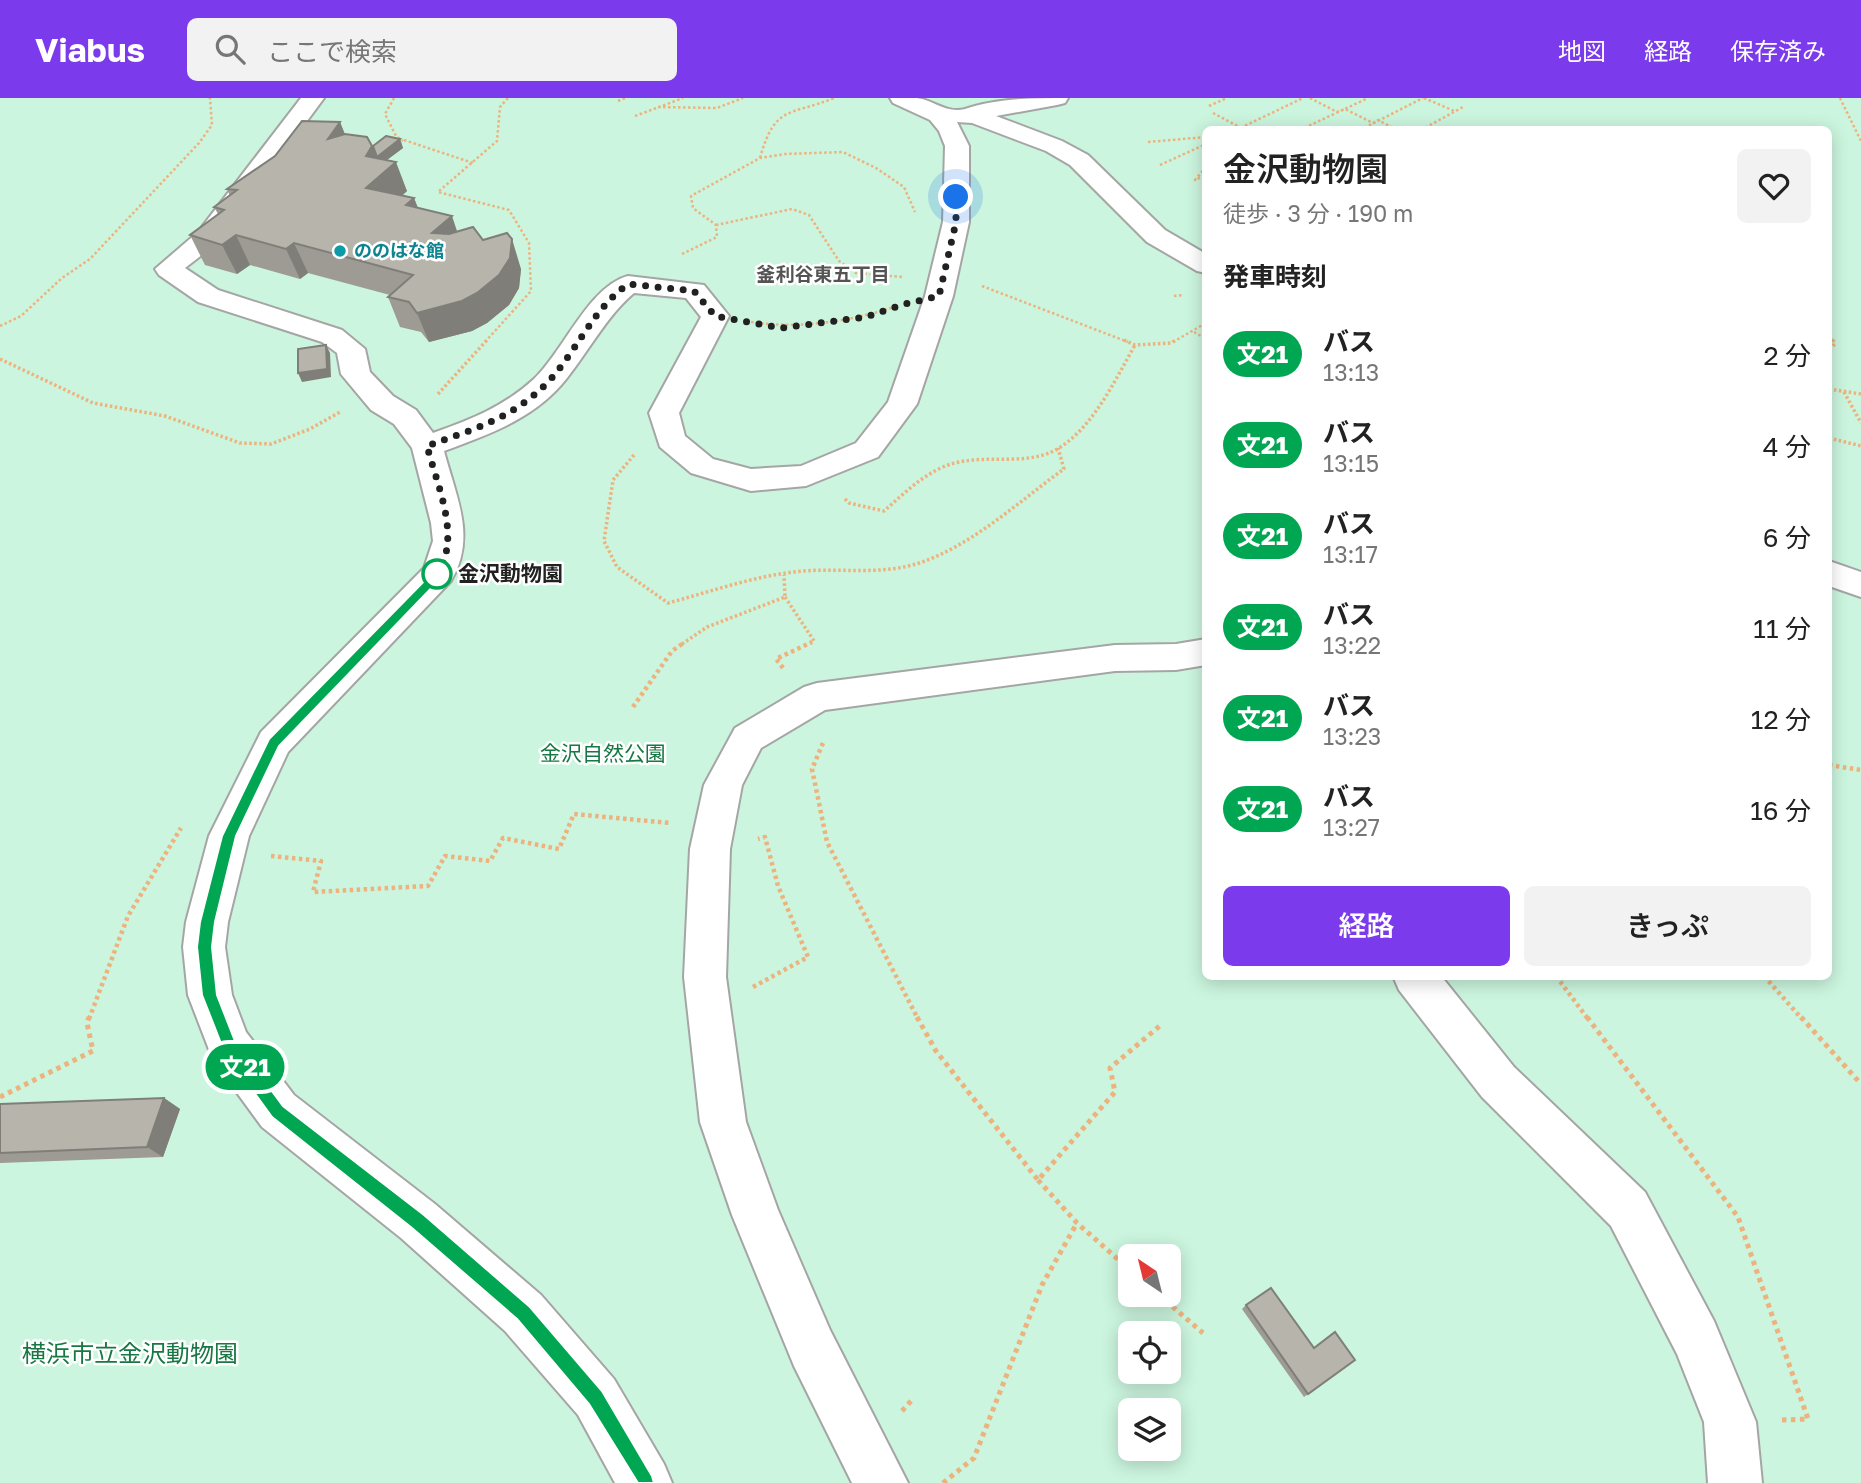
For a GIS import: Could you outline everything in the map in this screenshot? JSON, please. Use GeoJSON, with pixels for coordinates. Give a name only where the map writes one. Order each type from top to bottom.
{"type":"FeatureCollection","features":[{"type":"Feature","properties":{"kind":"lane"},"geometry":{"type":"LineString","coordinates":[[313,98],[207,238],[168,269],[208,296],[332,336],[351,349],[356,374],[427,446],[447,523],[449,541],[439,573],[274,743],[229,836],[207,922],[204,947],[210,995],[229,1045],[278,1111],[418,1222],[523,1313],[596,1397],[645,1483]]}},
{"type":"Feature","properties":{"kind":"lane"},"geometry":{"type":"LineString","coordinates":[[901,98],[938,115],[975,116],[1014,129],[1070,155],[1079,160],[1156,236],[1202,263]]}},
{"type":"Feature","properties":{"kind":"lane"},"geometry":{"type":"LineString","coordinates":[[938,115],[1016,107],[1057,98]]}},
{"type":"Feature","properties":{"kind":"lane"},"geometry":{"type":"LineString","coordinates":[[427,446],[502,418],[546,383],[608,299],[628,284],[694,291],[715,316],[664,413],[671,440],[702,466],[751,480],[806,476],[867,450],[902,404],[942,283],[956,222],[957,146],[950,129],[938,115]]}},
{"type":"Feature","properties":{"kind":"lane"},"geometry":{"type":"LineString","coordinates":[[1832,574],[1861,584]]}},
{"type":"Feature","properties":{"kind":"lane"},"geometry":{"type":"LineString","coordinates":[[881,1483],[812,1348],[756,1215],[723,1122],[705,977],[710,849],[723,785],[748,738],[817,697],[1115,658],[1176,657],[1202,653]]}},
{"type":"Feature","properties":{"kind":"lane"},"geometry":{"type":"LineString","coordinates":[[1417,980],[1498,1082],[1628,1209],[1696,1339],[1730,1422],[1735,1483]]}},
{"type":"Feature","properties":{"kind":"path"},"geometry":{"type":"LineString","coordinates":[[0,326],[21,316],[62,278],[90,259],[199,142],[212,125],[210,98]]}},
{"type":"Feature","properties":{"kind":"path"},"geometry":{"type":"LineString","coordinates":[[394,98],[385,114],[396,136],[473,163]]}},
{"type":"Feature","properties":{"kind":"path"},"geometry":{"type":"LineString","coordinates":[[0,359],[93,403],[164,416],[240,443],[271,444],[310,429],[339,412],[394,410],[433,399],[531,292],[529,243],[509,210],[438,192],[497,141],[500,107],[508,98]]}},
{"type":"Feature","properties":{"kind":"path"},"geometry":{"type":"LineString","coordinates":[[618,101],[625,98]]}},
{"type":"Feature","properties":{"kind":"path"},"geometry":{"type":"LineString","coordinates":[[658,107],[668,98]]}},
{"type":"Feature","properties":{"kind":"path"},"geometry":{"type":"LineString","coordinates":[[635,116],[683,98]]}},
{"type":"Feature","properties":{"kind":"path"},"geometry":{"type":"LineString","coordinates":[[658,107],[716,108],[743,98]]}},
{"type":"Feature","properties":{"kind":"path"},"geometry":{"type":"LineString","coordinates":[[760,158],[765,135],[782,113],[834,98]]}},
{"type":"Feature","properties":{"kind":"path"},"geometry":{"type":"LineString","coordinates":[[1209,106],[1227,98]]}},
{"type":"Feature","properties":{"kind":"path"},"geometry":{"type":"LineString","coordinates":[[1310,98],[1337,112]]}},
{"type":"Feature","properties":{"kind":"path"},"geometry":{"type":"LineString","coordinates":[[1308,126],[1368,98]]}},
{"type":"Feature","properties":{"kind":"path"},"geometry":{"type":"LineString","coordinates":[[1367,126],[1424,98],[1455,112]]}},
{"type":"Feature","properties":{"kind":"path"},"geometry":{"type":"LineString","coordinates":[[1840,98],[1861,141]]}},
{"type":"Feature","properties":{"kind":"path"},"geometry":{"type":"LineString","coordinates":[[1246,126],[1298,99]]}},
{"type":"Feature","properties":{"kind":"path"},"geometry":{"type":"LineString","coordinates":[[1429,126],[1463,107]]}},
{"type":"Feature","properties":{"kind":"path"},"geometry":{"type":"LineString","coordinates":[[1345,109],[1373,123]]}},
{"type":"Feature","properties":{"kind":"path"},"geometry":{"type":"LineString","coordinates":[[1213,113],[1235,126]]}},
{"type":"Feature","properties":{"kind":"path"},"geometry":{"type":"LineString","coordinates":[[1378,120],[1389,126]]}},
{"type":"Feature","properties":{"kind":"path"},"geometry":{"type":"LineString","coordinates":[[1148,142],[1202,137]]}},
{"type":"Feature","properties":{"kind":"path"},"geometry":{"type":"LineString","coordinates":[[396,146],[404,140]]}},
{"type":"Feature","properties":{"kind":"path"},"geometry":{"type":"LineString","coordinates":[[1160,166],[1202,146]]}},
{"type":"Feature","properties":{"kind":"path"},"geometry":{"type":"LineString","coordinates":[[645,286],[669,260],[717,237],[716,225],[693,208],[691,196],[760,158],[785,154],[843,152],[876,168],[904,187],[915,212],[956,222]]}},
{"type":"Feature","properties":{"kind":"path"},"geometry":{"type":"LineString","coordinates":[[1202,172],[1195,180],[1202,177]]}},
{"type":"Feature","properties":{"kind":"path"},"geometry":{"type":"LineString","coordinates":[[716,225],[792,208],[809,215],[839,261],[856,273],[942,283],[1019,301],[1097,328],[1135,345],[1171,343],[1202,326]]}},
{"type":"Feature","properties":{"kind":"path"},"geometry":{"type":"LineString","coordinates":[[715,316],[781,328],[866,317],[905,304],[942,283]]}},
{"type":"Feature","properties":{"kind":"path"},"geometry":{"type":"LineString","coordinates":[[1194,332],[1202,337]]}},
{"type":"Feature","properties":{"kind":"path"},"geometry":{"type":"LineString","coordinates":[[822,469],[849,503],[884,511],[931,472],[959,461],[1018,460],[1058,448],[1096,411],[1135,345]]}},
{"type":"Feature","properties":{"kind":"path"},"geometry":{"type":"LineString","coordinates":[[1832,390],[1861,394]]}},
{"type":"Feature","properties":{"kind":"path"},"geometry":{"type":"LineString","coordinates":[[1844,392],[1861,423]]}},
{"type":"Feature","properties":{"kind":"path"},"geometry":{"type":"LineString","coordinates":[[1832,439],[1861,446]]}},
{"type":"Feature","properties":{"kind":"path"},"geometry":{"type":"LineString","coordinates":[[671,440],[634,455],[612,480],[604,541],[617,567],[668,603],[803,571],[882,571],[916,564],[953,546],[1064,469],[1058,448]]}},
{"type":"Feature","properties":{"kind":"path"},"geometry":{"type":"LineString","coordinates":[[776,659],[814,641],[785,597],[784,575]]}},
{"type":"Feature","properties":{"kind":"path"},"geometry":{"type":"LineString","coordinates":[[633,707],[672,651],[707,627],[785,597]]}},
{"type":"Feature","properties":{"kind":"path"},"geometry":{"type":"LineString","coordinates":[[835,739],[822,743],[812,769],[827,842],[883,955],[936,1051],[1038,1180],[1077,1223],[1118,1259]]}},
{"type":"Feature","properties":{"kind":"path"},"geometry":{"type":"LineString","coordinates":[[1832,765],[1861,769]]}},
{"type":"Feature","properties":{"kind":"path"},"geometry":{"type":"LineString","coordinates":[[225,852],[321,860],[313,892],[428,886],[445,856],[490,861],[503,838],[559,849],[574,814],[714,827],[748,843],[765,836],[778,886],[808,957],[743,992]]}},
{"type":"Feature","properties":{"kind":"path"},"geometry":{"type":"LineString","coordinates":[[0,1097],[93,1051],[87,1023],[128,916],[184,824]]}},
{"type":"Feature","properties":{"kind":"path"},"geometry":{"type":"LineString","coordinates":[[1559,980],[1738,1217],[1808,1419],[1730,1422]]}},
{"type":"Feature","properties":{"kind":"path"},"geometry":{"type":"LineString","coordinates":[[1768,980],[1861,1084]]}},
{"type":"Feature","properties":{"kind":"path"},"geometry":{"type":"LineString","coordinates":[[1038,1180],[1115,1092],[1110,1068],[1162,1024]]}},
{"type":"Feature","properties":{"kind":"path"},"geometry":{"type":"LineString","coordinates":[[943,1483],[974,1458],[1042,1285],[1077,1223]]}},
{"type":"Feature","properties":{"kind":"path"},"geometry":{"type":"LineString","coordinates":[[1173,1307],[1203,1333]]}},
{"type":"Feature","properties":{"kind":"green space","name":"金沢自然公園"},"geometry":{"type":"Polygon","coordinates":[[[0,98],[1861,98],[1861,1483],[0,1483],[0,98]]]}},
{"type":"Feature","properties":{"kind":"building","name":"ののはな館"},"geometry":{"type":"Polygon","coordinates":[[[302,121],[340,122],[328,139],[345,134],[367,137],[372,146],[366,156],[396,162],[366,188],[414,198],[406,205],[452,216],[432,233],[449,234],[473,227],[483,240],[507,233],[512,239],[510,258],[499,275],[462,301],[417,313],[409,302],[388,297],[413,275],[294,243],[286,249],[236,235],[222,245],[190,235],[224,210],[214,207],[237,190],[227,189],[275,156],[302,121]]]}},
{"type":"Feature","properties":{"kind":"building"},"geometry":{"type":"Polygon","coordinates":[[[386,136],[400,139],[377,157],[373,146],[386,136]]]}},
{"type":"Feature","properties":{"kind":"building"},"geometry":{"type":"Polygon","coordinates":[[[326,345],[327,369],[298,373],[298,349],[326,345]]]}},
{"type":"Feature","properties":{"kind":"building"},"geometry":{"type":"Polygon","coordinates":[[[164,1098],[147,1147],[0,1153],[0,1104],[164,1098]]]}},
{"type":"Feature","properties":{"kind":"building"},"geometry":{"type":"Polygon","coordinates":[[[1271,1288],[1314,1348],[1335,1332],[1355,1360],[1308,1394],[1246,1305],[1271,1288]]]}},
{"type":"Feature","properties":{"kind":"bus line","name":"文21"},"geometry":{"type":"LineString","coordinates":[[439,573],[274,743],[229,836],[207,922],[204,947],[210,995],[229,1045],[278,1111],[418,1222],[523,1313],[596,1397],[645,1483]]}},
{"type":"Feature","properties":{"kind":"place","name":"ののはな館"},"geometry":{"type":"Point","coordinates":[340,251]}},
{"type":"Feature","properties":{"kind":"place","name":"金沢動物園"},"geometry":{"type":"Point","coordinates":[437,574]}},
{"type":"Feature","properties":{"kind":"district","name":"釜利谷東五丁目"},"geometry":{"type":"Point","coordinates":[823,274]}},
{"type":"Feature","properties":{"kind":"route"},"geometry":{"type":"LineString","coordinates":[[437,574],[449,541],[447,523],[427,446],[502,418],[532,395],[546,383],[608,299],[628,284],[694,291],[715,316],[781,328],[866,317],[939,296],[956,222],[956,197]]}},
{"type":"Feature","properties":{"kind":"park label","name":"横浜市立金沢動物園"},"geometry":{"type":"Point","coordinates":[130,1354]}}]}
